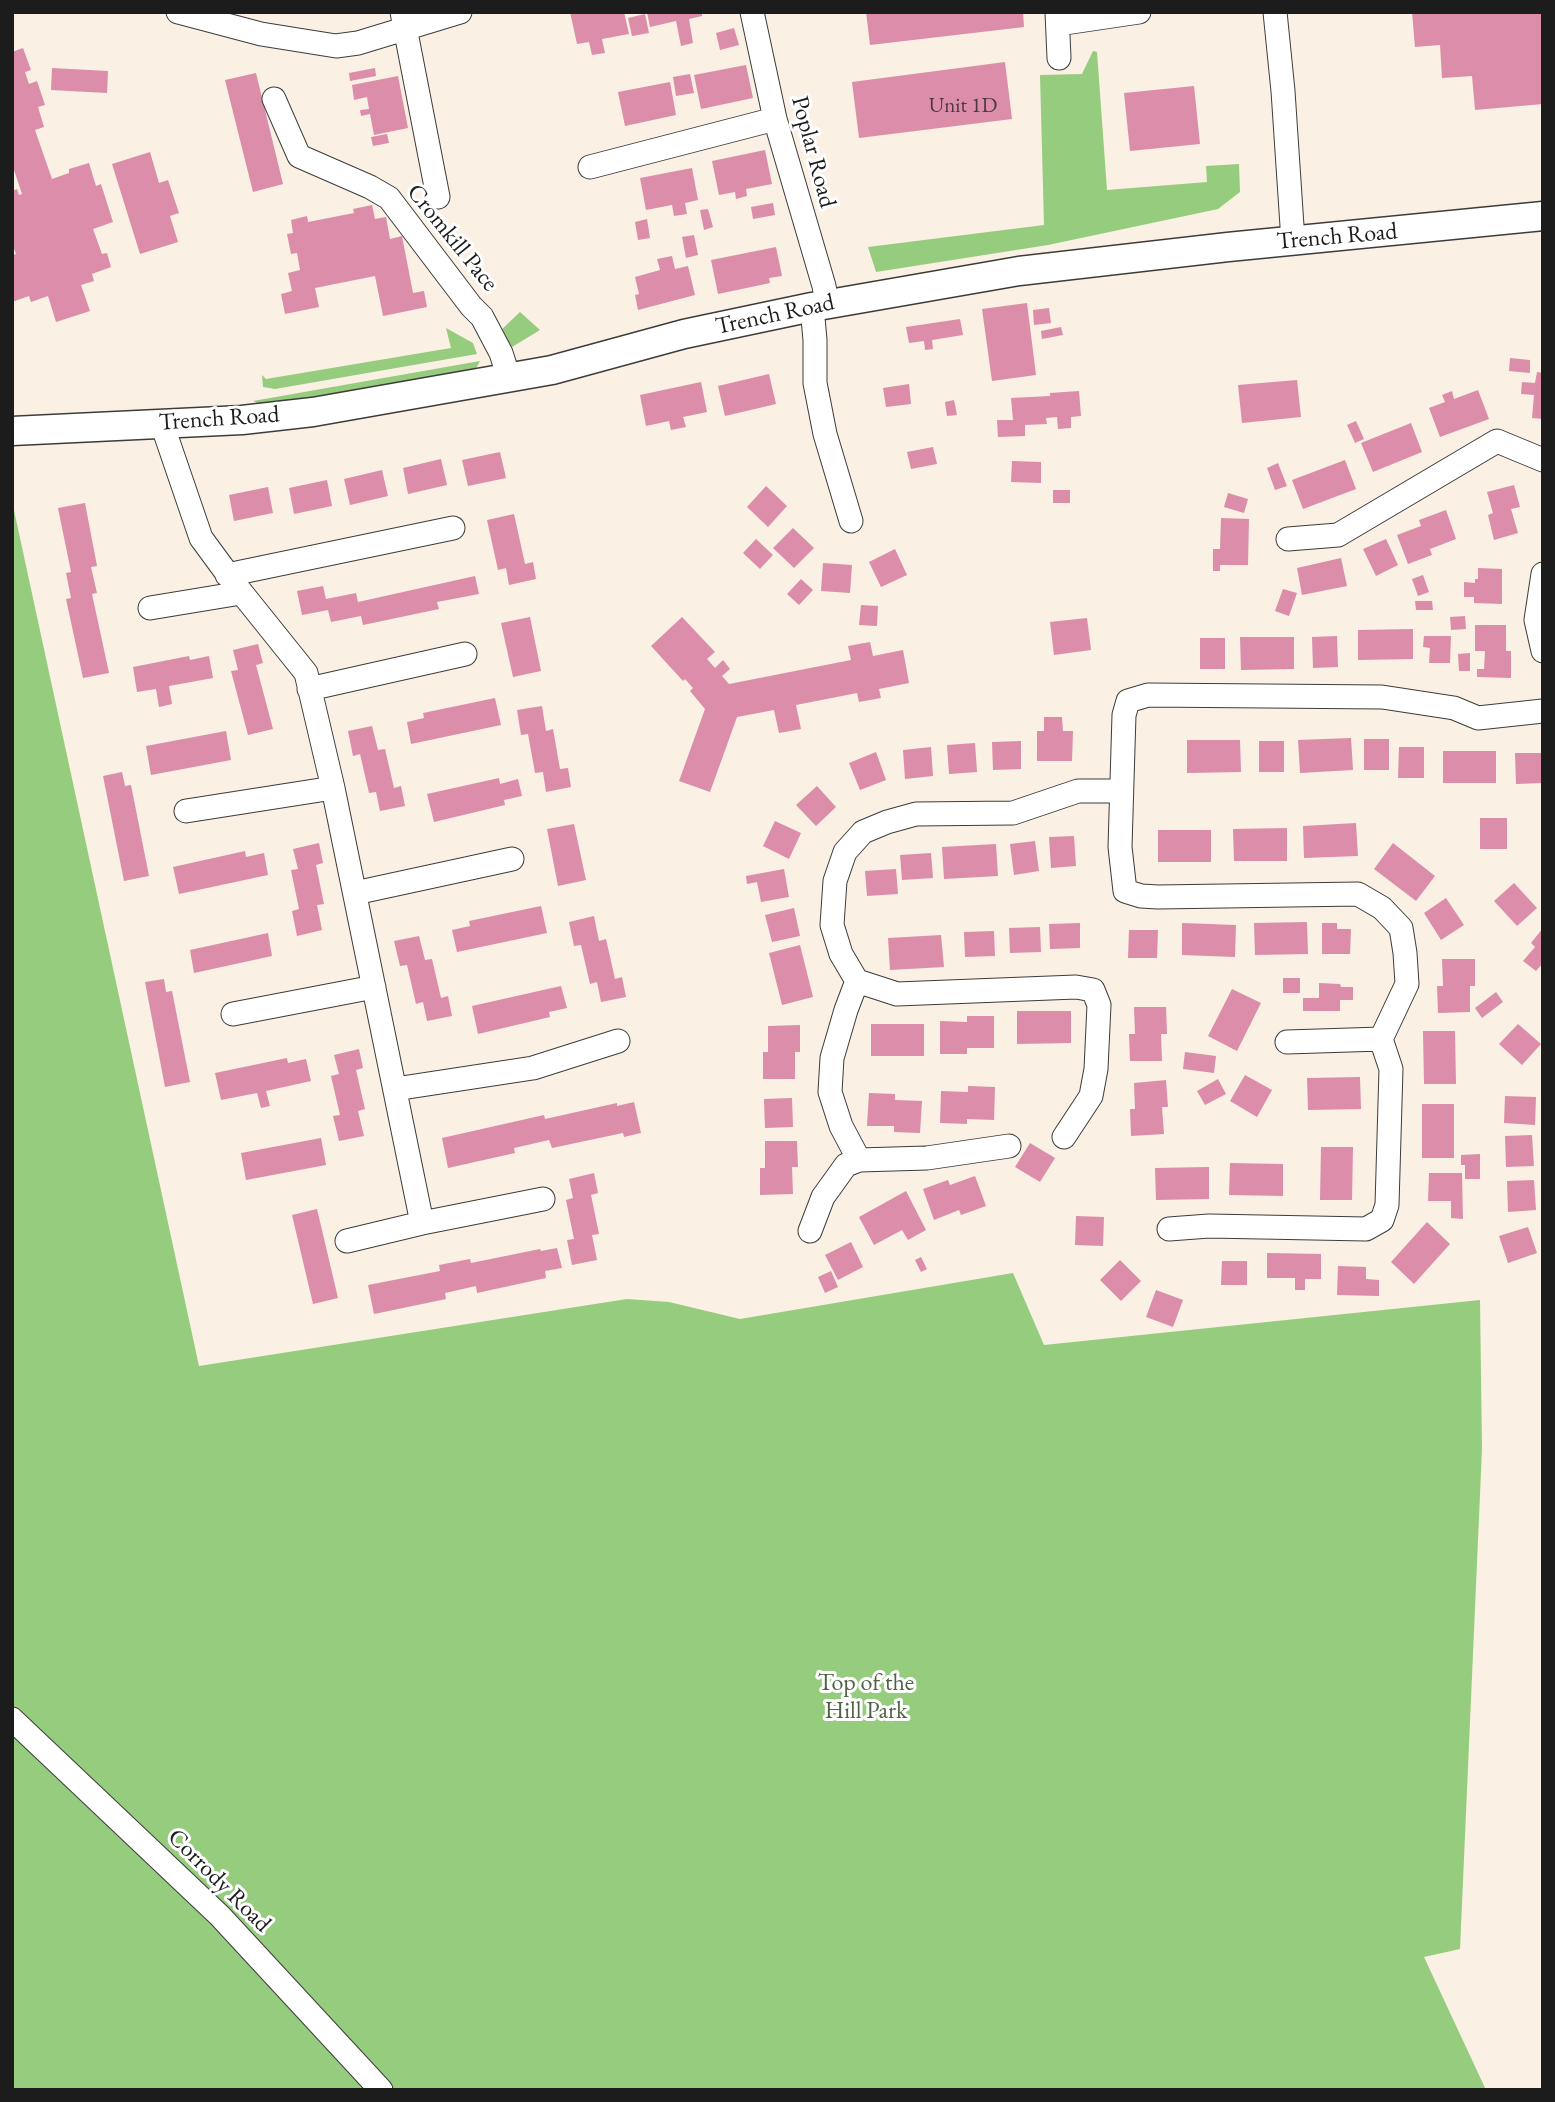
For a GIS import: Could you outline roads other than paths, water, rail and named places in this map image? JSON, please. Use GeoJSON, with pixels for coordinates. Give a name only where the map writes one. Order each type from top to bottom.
{"type":"FeatureCollection","features":[{"type":"Feature","properties":{"kind":"street"},"geometry":{"type":"LineString","coordinates":[[178,12],[224,19],[308,43],[336,46],[358,43],[404,20],[460,12]]}},
{"type":"Feature","properties":{"kind":"street","name":"Poplar Road"},"geometry":{"type":"LineString","coordinates":[[752,12],[775,119],[824,286],[815,340],[815,383],[825,434],[851,521]]}},
{"type":"Feature","properties":{"kind":"street"},"geometry":{"type":"LineString","coordinates":[[1059,58],[1057,18],[1139,12]]}},
{"type":"Feature","properties":{"kind":"street"},"geometry":{"type":"LineString","coordinates":[[1275,12],[1293,241]]}},
{"type":"Feature","properties":{"kind":"street"},"geometry":{"type":"LineString","coordinates":[[404,20],[438,197]]}},
{"type":"Feature","properties":{"kind":"street","name":"Cromkill Pace"},"geometry":{"type":"LineString","coordinates":[[274,99],[299,156],[389,198],[482,317],[509,378]]}},
{"type":"Feature","properties":{"kind":"street"},"geometry":{"type":"LineString","coordinates":[[590,167],[775,119]]}},
{"type":"Feature","properties":{"kind":"street","name":"Trench Road"},"geometry":{"type":"LineString","coordinates":[[12,430],[242,420],[313,412],[552,370],[684,334],[820,305],[1019,271],[1543,216]]}},
{"type":"Feature","properties":{"kind":"street"},"geometry":{"type":"LineString","coordinates":[[162,424],[201,538],[234,584],[306,673],[333,788],[422,1223]]}},
{"type":"Feature","properties":{"kind":"street"},"geometry":{"type":"LineString","coordinates":[[1288,539],[1339,535],[1497,441],[1543,460]]}},
{"type":"Feature","properties":{"kind":"street"},"geometry":{"type":"LineString","coordinates":[[150,608],[453,528]]}},
{"type":"Feature","properties":{"kind":"street"},"geometry":{"type":"LineString","coordinates":[[1542,583],[1536,620],[1543,651]]}},
{"type":"Feature","properties":{"kind":"street"},"geometry":{"type":"LineString","coordinates":[[309,690],[465,654]]}},
{"type":"Feature","properties":{"kind":"street"},"geometry":{"type":"LineString","coordinates":[[1169,1229],[1209,1226],[1366,1229],[1382,1220],[1387,1205],[1391,1069],[1381,1039],[1407,984],[1405,953],[1401,928],[1382,908],[1358,894],[1158,897],[1125,891],[1120,847],[1124,715],[1128,701],[1148,695],[1382,697],[1454,708],[1478,719],[1543,711]]}},
{"type":"Feature","properties":{"kind":"street"},"geometry":{"type":"LineString","coordinates":[[186,811],[333,788]]}},
{"type":"Feature","properties":{"kind":"street"},"geometry":{"type":"LineString","coordinates":[[1065,1137],[1091,1096],[1096,1069],[1099,1004],[1093,990],[1076,987],[897,993],[857,981],[841,954],[832,925],[835,881],[845,852],[863,832],[887,822],[916,814],[1013,813],[1078,791],[1121,791]]}},
{"type":"Feature","properties":{"kind":"street"},"geometry":{"type":"LineString","coordinates":[[355,893],[512,859]]}},
{"type":"Feature","properties":{"kind":"street"},"geometry":{"type":"LineString","coordinates":[[857,981],[832,1058],[830,1092],[841,1126],[859,1160]]}},
{"type":"Feature","properties":{"kind":"street"},"geometry":{"type":"LineString","coordinates":[[233,1014],[374,987]]}},
{"type":"Feature","properties":{"kind":"street"},"geometry":{"type":"LineString","coordinates":[[1287,1042],[1381,1039]]}},
{"type":"Feature","properties":{"kind":"street"},"geometry":{"type":"LineString","coordinates":[[395,1089],[533,1068],[618,1041]]}},
{"type":"Feature","properties":{"kind":"street"},"geometry":{"type":"LineString","coordinates":[[810,1231],[823,1197],[846,1164],[859,1160],[927,1158],[1009,1146]]}},
{"type":"Feature","properties":{"kind":"street"},"geometry":{"type":"LineString","coordinates":[[347,1241],[543,1199]]}},
{"type":"Feature","properties":{"kind":"street","name":"Corrody Road"},"geometry":{"type":"LineString","coordinates":[[12,1718],[220,1916],[381,2090]]}},
{"type":"Feature","properties":{"kind":"park label","name":"Top of the Hill Park"},"geometry":{"type":"Point","coordinates":[866,1697]}}]}
